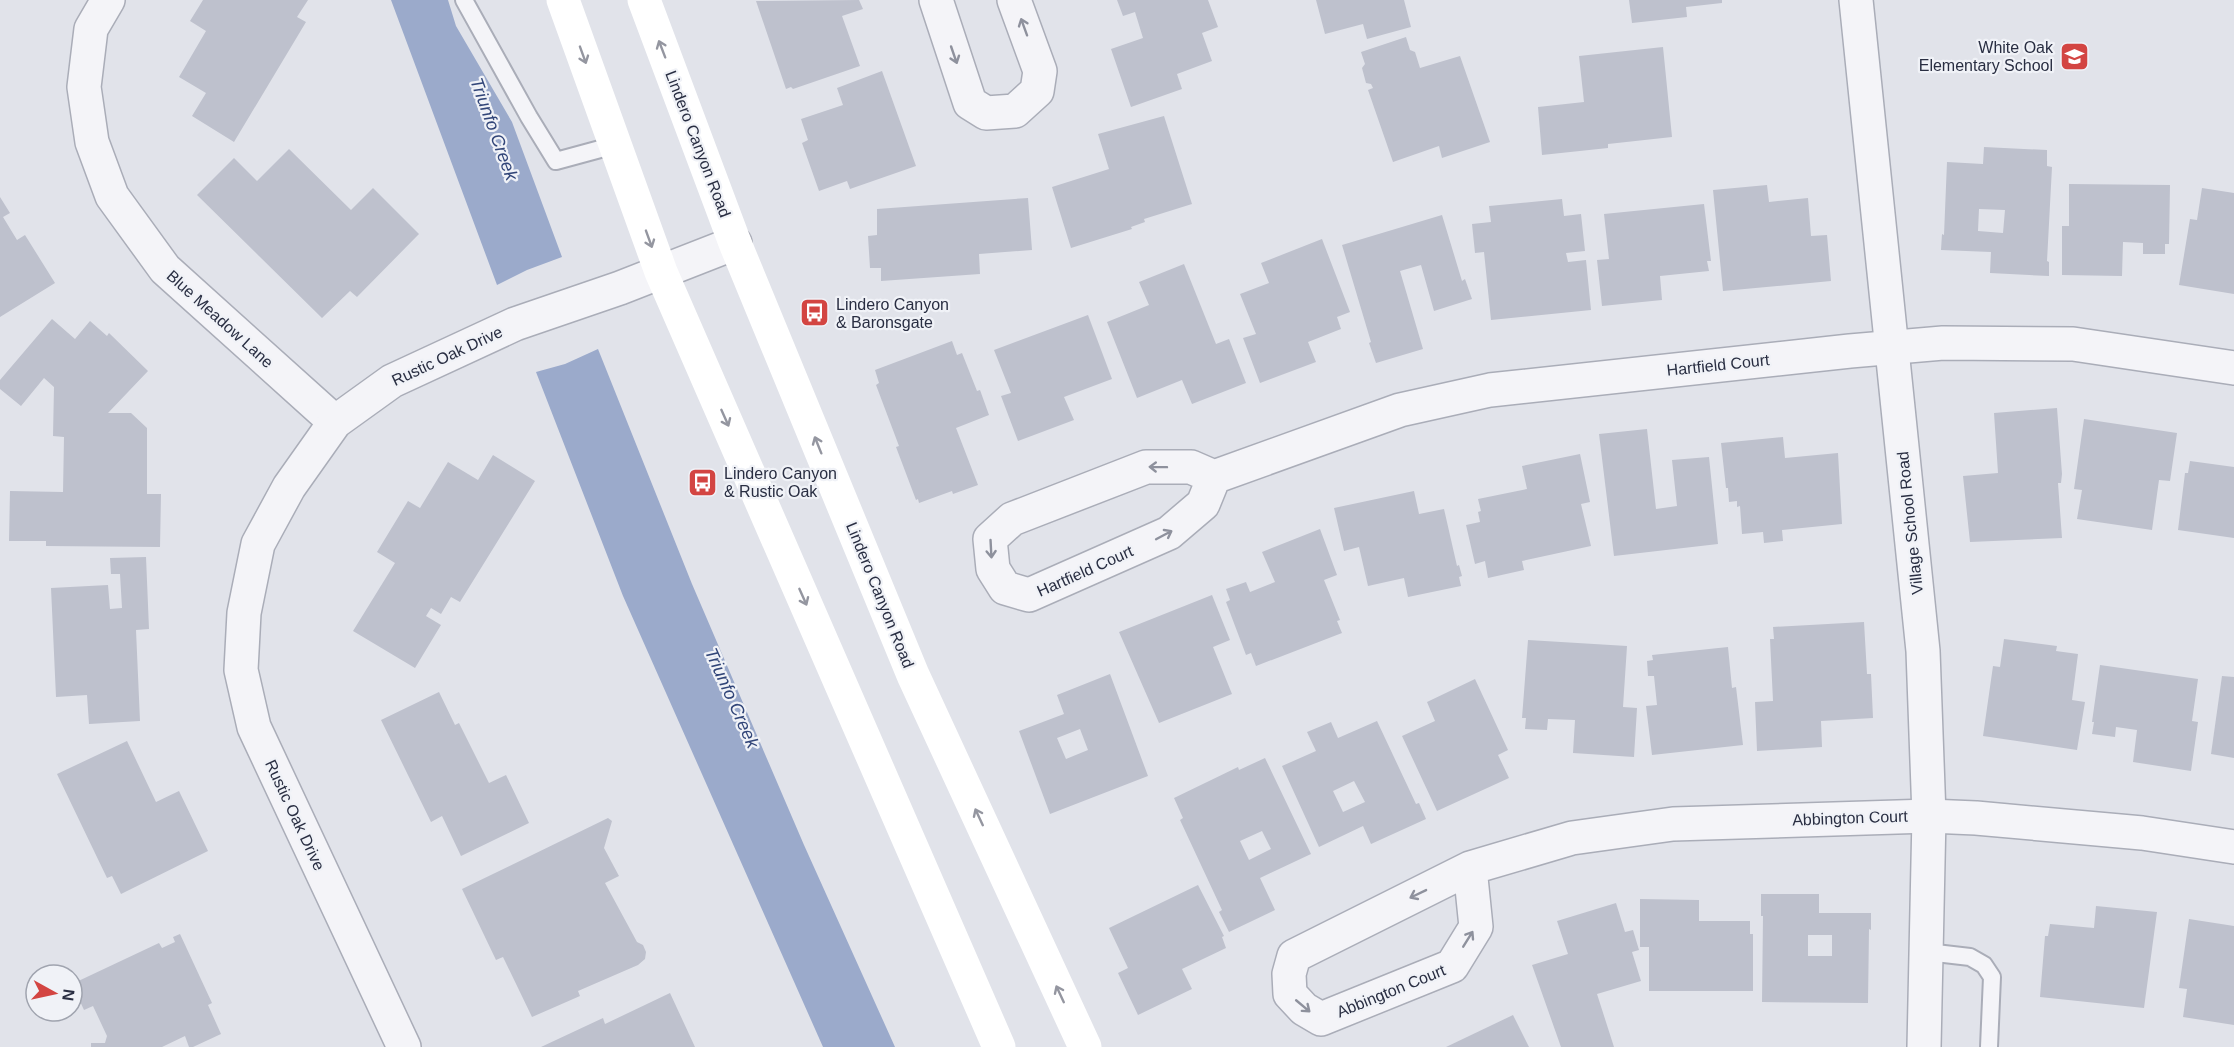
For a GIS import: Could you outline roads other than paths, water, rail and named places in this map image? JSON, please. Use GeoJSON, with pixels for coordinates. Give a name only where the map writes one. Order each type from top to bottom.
{"type":"FeatureCollection","features":[{"type":"Feature","properties":{"kind":"street","name":"Blue Meadow Lane"},"geometry":{"type":"LineString","coordinates":[[108,0],[91,29],[84,87],[92,142],[112,196],[165,269],[334,422]]}},
{"type":"Feature","properties":{"kind":"street"},"geometry":{"type":"LineString","coordinates":[[564,0],[661,272],[999,1047]]}},
{"type":"Feature","properties":{"kind":"street","name":"Lindero Canyon Road"},"geometry":{"type":"LineString","coordinates":[[644,0],[735,243],[913,675],[1085,1047]]}},
{"type":"Feature","properties":{"kind":"street"},"geometry":{"type":"LineString","coordinates":[[936,0],[970,102],[986,113],[1015,111],[1037,92],[1040,71],[1014,0]]}},
{"type":"Feature","properties":{"kind":"street","name":"Village School Road"},"geometry":{"type":"LineString","coordinates":[[1856,0],[1923,651],[1929,816],[1924,1047]]}},
{"type":"Feature","properties":{"kind":"street","name":"Rustic Oak Drive"},"geometry":{"type":"LineString","coordinates":[[404,1047],[254,727],[241,670],[244,613],[258,544],[289,487],[334,422],[392,381],[515,324],[735,243]]}},
{"type":"Feature","properties":{"kind":"street","name":"Hartfield Court"},"geometry":{"type":"LineString","coordinates":[[1214,477],[1203,504],[1169,533],[1029,595],[1005,588],[993,569],[990,539],[1012,519],[1146,467],[1191,467],[1214,477],[1400,410],[1490,390],[1942,343],[2073,344],[2234,368]]}},
{"type":"Feature","properties":{"kind":"street","name":"Abbington Court"},"geometry":{"type":"LineString","coordinates":[[1470,868],[1476,927],[1452,966],[1321,1019],[1304,1009],[1290,994],[1289,974],[1294,956],[1470,868],[1572,838],[1673,824],[1929,816],[2076,826],[2234,847]]}},
{"type":"Feature","properties":{"kind":"lane"},"geometry":{"type":"LineString","coordinates":[[464,0],[556,161],[615,146]]}},
{"type":"Feature","properties":{"kind":"lane"},"geometry":{"type":"LineString","coordinates":[[1927,952],[1970,957],[1984,964],[1992,977],[1989,1047]]}},
{"type":"Feature","properties":{"kind":"water","name":"Triunfo Creek"},"geometry":{"type":"Polygon","coordinates":[[[391,0],[448,0],[456,26],[512,122],[562,257],[527,270],[497,285],[391,0]]]}},
{"type":"Feature","properties":{"kind":"water","name":"Triunfo Creek"},"geometry":{"type":"Polygon","coordinates":[[[598,349],[692,584],[804,845],[895,1047],[823,1047],[623,596],[536,372],[565,364],[598,349]]]}},
{"type":"Feature","properties":{"kind":"place","name":"White Oak Elementary School"},"geometry":{"type":"Point","coordinates":[2074,56]}},
{"type":"Feature","properties":{"kind":"place","name":"Lindero Canyon & Baronsgate"},"geometry":{"type":"Point","coordinates":[815,313]}},
{"type":"Feature","properties":{"kind":"place","name":"Lindero Canyon & Rustic Oak"},"geometry":{"type":"Point","coordinates":[703,482]}}]}
